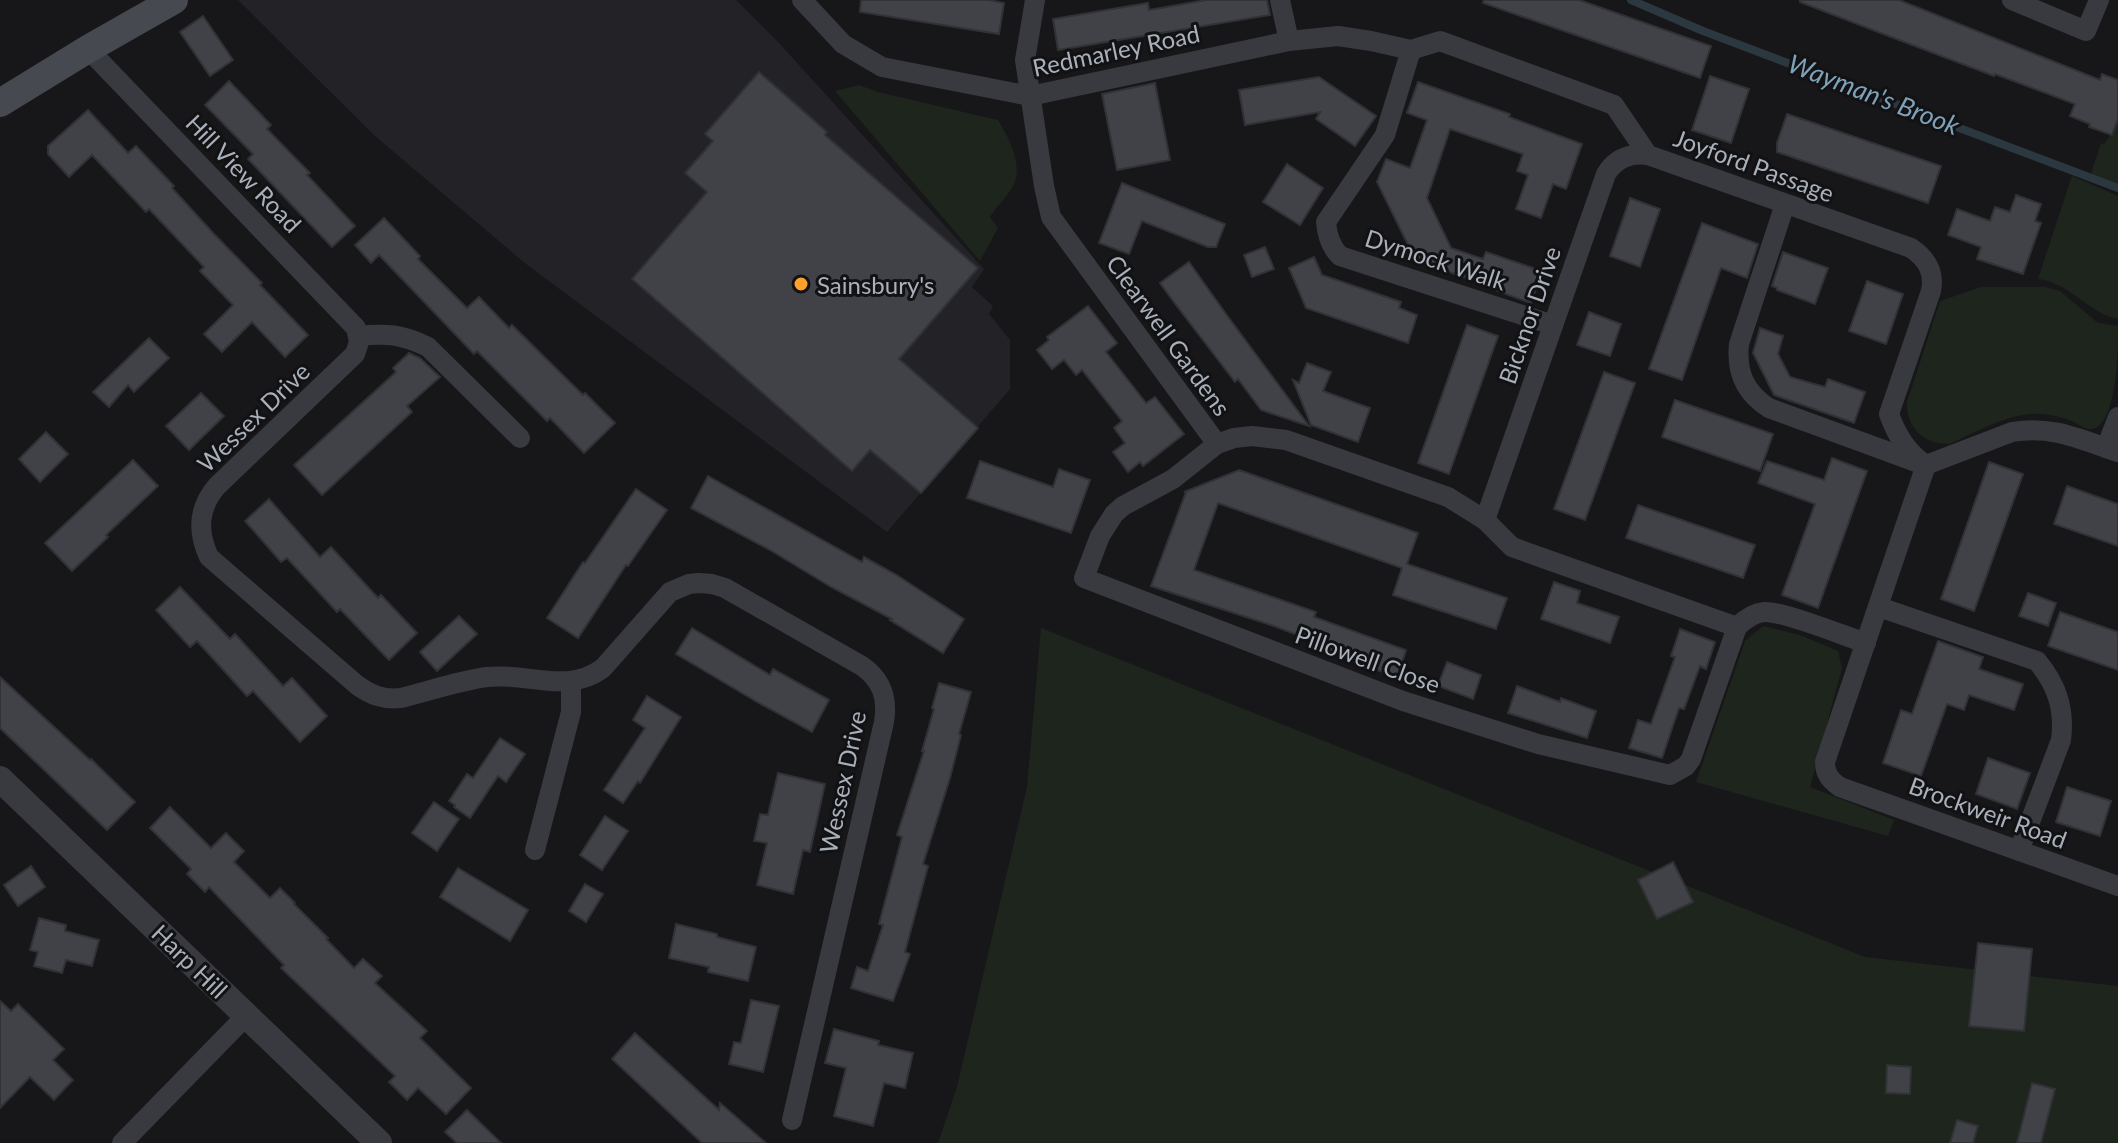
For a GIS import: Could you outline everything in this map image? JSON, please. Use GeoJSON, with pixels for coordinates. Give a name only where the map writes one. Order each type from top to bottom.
{"type":"FeatureCollection","features":[{"type":"Feature","properties":{"kind":"main road"},"geometry":{"type":"LineString","coordinates":[[0,103],[174,0]]}},
{"type":"Feature","properties":{"kind":"street","name":"Redmarley Road"},"geometry":{"type":"LineString","coordinates":[[802,0],[843,44],[882,67],[1030,96],[1289,41],[1338,36],[1371,41]]}},
{"type":"Feature","properties":{"kind":"street","name":"Clearwell Gardens"},"geometry":{"type":"LineString","coordinates":[[1035,0],[1025,60],[1051,217],[1217,444],[1252,436],[1286,440],[1448,497],[1485,520],[1512,547],[1737,627]]}},
{"type":"Feature","properties":{"kind":"street"},"geometry":{"type":"LineString","coordinates":[[1280,0],[1289,41]]}},
{"type":"Feature","properties":{"kind":"street"},"geometry":{"type":"LineString","coordinates":[[2012,0],[2086,31],[2099,0]]}},
{"type":"Feature","properties":{"kind":"street","name":"Joyford Passage"},"geometry":{"type":"LineString","coordinates":[[1371,41],[1411,50],[1440,41],[1614,105],[1648,155],[1911,248],[1926,261],[1932,276],[1931,291],[1889,414],[1900,440],[1915,458],[1926,465]]}},
{"type":"Feature","properties":{"kind":"street","name":"Hill View Road"},"geometry":{"type":"LineString","coordinates":[[88,49],[351,321],[358,336]]}},
{"type":"Feature","properties":{"kind":"street","name":"Dymock Walk"},"geometry":{"type":"LineString","coordinates":[[1411,50],[1385,135],[1326,222],[1331,245],[1340,256],[1553,325]]}},
{"type":"Feature","properties":{"kind":"street","name":"Bicknor Drive"},"geometry":{"type":"LineString","coordinates":[[1485,520],[1606,174],[1611,166],[1627,156],[1648,155]]}},
{"type":"Feature","properties":{"kind":"street"},"geometry":{"type":"LineString","coordinates":[[1785,204],[1739,344],[1738,357],[1744,383],[1751,395],[1769,408],[1926,465],[2026,429],[2055,431],[2112,450],[2118,417]]}},
{"type":"Feature","properties":{"kind":"street"},"geometry":{"type":"LineString","coordinates":[[358,336],[380,333],[397,335],[428,347],[520,438]]}},
{"type":"Feature","properties":{"kind":"street","name":"Wessex Drive"},"geometry":{"type":"LineString","coordinates":[[358,336],[358,348],[351,359],[209,495],[200,517],[200,530],[209,557],[368,693],[380,698],[401,698],[485,678],[571,682],[593,675],[603,668],[670,592],[699,583],[725,588],[862,666],[878,680],[886,701],[884,722],[792,1120]]}},
{"type":"Feature","properties":{"kind":"street","name":"Pillowell Close"},"geometry":{"type":"LineString","coordinates":[[1217,444],[1173,479],[1114,514],[1100,536],[1084,578],[1403,701],[1538,744],[1670,775],[1686,766],[1691,759],[1737,627]]}},
{"type":"Feature","properties":{"kind":"street"},"geometry":{"type":"LineString","coordinates":[[1737,627],[1756,613],[1775,613],[1866,643],[1926,465]]}},
{"type":"Feature","properties":{"kind":"street"},"geometry":{"type":"LineString","coordinates":[[1879,607],[2037,661],[2047,673],[2060,701],[2061,740],[2019,851]]}},
{"type":"Feature","properties":{"kind":"street","name":"Brockweir Road"},"geometry":{"type":"LineString","coordinates":[[1866,643],[1825,762],[1827,775],[1832,782],[2118,886]]}},
{"type":"Feature","properties":{"kind":"street"},"geometry":{"type":"LineString","coordinates":[[535,850],[571,712],[571,682]]}},
{"type":"Feature","properties":{"kind":"street","name":"Harp Hill"},"geometry":{"type":"LineString","coordinates":[[0,779],[379,1143]]}},
{"type":"Feature","properties":{"kind":"street"},"geometry":{"type":"LineString","coordinates":[[122,1143],[246,1016]]}},
{"type":"Feature","properties":{"kind":"shaded area"},"geometry":{"type":"Polygon","coordinates":[[[238,0],[736,0],[780,44],[984,269],[972,287],[993,306],[989,314],[1010,340],[1010,389],[887,532],[526,264],[375,136],[238,0]]]}},
{"type":"Feature","properties":{"kind":"shaded area"},"geometry":{"type":"Polygon","coordinates":[[[859,85],[998,120],[1011,145],[1017,173],[1010,191],[990,217],[998,228],[980,261],[835,91],[859,85]]]}},
{"type":"Feature","properties":{"kind":"shaded area"},"geometry":{"type":"Polygon","coordinates":[[[2118,119],[2118,188],[2090,177],[2101,143],[2104,144],[2111,135],[2118,119]]]}},
{"type":"Feature","properties":{"kind":"shaded area"},"geometry":{"type":"Polygon","coordinates":[[[2072,176],[2118,196],[2118,319],[2097,311],[2060,286],[2038,279],[2072,176]]]}},
{"type":"Feature","properties":{"kind":"shaded area"},"geometry":{"type":"Polygon","coordinates":[[[1981,287],[2045,287],[2060,291],[2098,323],[2118,326],[2111,403],[2099,426],[2089,429],[2057,416],[2030,414],[1999,421],[1949,444],[1932,441],[1918,433],[1910,420],[1907,402],[1940,301],[1981,287]]]}},
{"type":"Feature","properties":{"kind":"shaded area"},"geometry":{"type":"Polygon","coordinates":[[[1763,626],[1800,635],[1838,651],[1842,668],[1810,787],[1894,820],[1888,836],[1696,782],[1745,641],[1763,626]]]}},
{"type":"Feature","properties":{"kind":"shaded area"},"geometry":{"type":"Polygon","coordinates":[[[1041,628],[1865,957],[2118,986],[2118,1143],[938,1143],[957,1087],[1027,787],[1041,628]]]}},
{"type":"Feature","properties":{"kind":"building"},"geometry":{"type":"Polygon","coordinates":[[[861,0],[989,0],[1004,3],[999,34],[860,12],[861,0]]]}},
{"type":"Feature","properties":{"kind":"building"},"geometry":{"type":"Polygon","coordinates":[[[1206,0],[1267,0],[1270,15],[1058,50],[1053,19],[1148,3],[1149,10],[1206,0]]]}},
{"type":"Feature","properties":{"kind":"building"},"geometry":{"type":"Polygon","coordinates":[[[1484,0],[1579,0],[1711,46],[1700,78],[1483,3],[1484,0]]]}},
{"type":"Feature","properties":{"kind":"building"},"geometry":{"type":"Polygon","coordinates":[[[1800,0],[1899,0],[2100,80],[2102,74],[2118,80],[2118,119],[2112,135],[2070,116],[2075,104],[1994,76],[1800,0]]]}},
{"type":"Feature","properties":{"kind":"building"},"geometry":{"type":"Polygon","coordinates":[[[203,16],[233,60],[210,76],[180,32],[203,16]]]}},
{"type":"Feature","properties":{"kind":"building","name":"Sainsbury's"},"geometry":{"type":"Polygon","coordinates":[[[759,72],[827,132],[825,135],[978,268],[899,359],[978,428],[921,493],[870,450],[852,471],[632,279],[707,192],[685,173],[713,141],[705,134],[759,72]]]}},
{"type":"Feature","properties":{"kind":"building"},"geometry":{"type":"Polygon","coordinates":[[[1710,76],[1749,89],[1731,143],[1692,130],[1710,76]]]}},
{"type":"Feature","properties":{"kind":"building"},"geometry":{"type":"Polygon","coordinates":[[[1319,77],[1376,116],[1355,146],[1316,119],[1320,112],[1245,125],[1239,90],[1319,77]]]}},
{"type":"Feature","properties":{"kind":"building"},"geometry":{"type":"Polygon","coordinates":[[[229,81],[271,125],[267,129],[355,226],[332,247],[248,159],[253,154],[205,105],[229,81]]]}},
{"type":"Feature","properties":{"kind":"building"},"geometry":{"type":"Polygon","coordinates":[[[1418,82],[1510,114],[1509,117],[1582,144],[1566,189],[1553,184],[1541,218],[1516,209],[1528,175],[1517,171],[1523,154],[1450,129],[1427,198],[1451,248],[1483,259],[1486,252],[1542,271],[1531,303],[1416,261],[1377,182],[1386,159],[1410,168],[1427,120],[1407,113],[1418,82]]]}},
{"type":"Feature","properties":{"kind":"building"},"geometry":{"type":"Polygon","coordinates":[[[1155,83],[1170,160],[1117,170],[1102,94],[1155,83]]]}},
{"type":"Feature","properties":{"kind":"building"},"geometry":{"type":"Polygon","coordinates":[[[88,110],[128,153],[136,146],[308,335],[285,357],[252,322],[222,352],[204,334],[233,305],[200,271],[204,267],[92,155],[69,177],[48,154],[48,146],[88,110]]]}},
{"type":"Feature","properties":{"kind":"building"},"geometry":{"type":"Polygon","coordinates":[[[1787,114],[1941,166],[1928,203],[1777,152],[1787,114]]]}},
{"type":"Feature","properties":{"kind":"building"},"geometry":{"type":"Polygon","coordinates":[[[1287,164],[1323,188],[1300,225],[1263,202],[1287,164]]]}},
{"type":"Feature","properties":{"kind":"building"},"geometry":{"type":"Polygon","coordinates":[[[1122,183],[1225,224],[1216,247],[1208,247],[1142,221],[1129,254],[1099,243],[1122,183]]]}},
{"type":"Feature","properties":{"kind":"building"},"geometry":{"type":"Polygon","coordinates":[[[2016,195],[2041,204],[2035,221],[2041,223],[2023,274],[1977,259],[1981,247],[1948,235],[1957,209],[1990,221],[1995,207],[2010,212],[2016,195]]]}},
{"type":"Feature","properties":{"kind":"building"},"geometry":{"type":"Polygon","coordinates":[[[1630,198],[1660,209],[1640,267],[1610,256],[1630,198]]]}},
{"type":"Feature","properties":{"kind":"building"},"geometry":{"type":"Polygon","coordinates":[[[384,218],[420,256],[418,259],[467,308],[479,297],[615,423],[584,453],[550,418],[547,421],[477,351],[474,354],[379,255],[371,263],[355,245],[384,218]]]}},
{"type":"Feature","properties":{"kind":"building"},"geometry":{"type":"Polygon","coordinates":[[[1702,223],[1758,244],[1747,278],[1721,268],[1682,380],[1649,369],[1702,223]]]}},
{"type":"Feature","properties":{"kind":"building"},"geometry":{"type":"Polygon","coordinates":[[[1265,247],[1274,269],[1252,277],[1244,255],[1265,247]]]}},
{"type":"Feature","properties":{"kind":"building"},"geometry":{"type":"Polygon","coordinates":[[[1783,252],[1828,268],[1815,304],[1772,286],[1783,252]]]}},
{"type":"Feature","properties":{"kind":"building"},"geometry":{"type":"Polygon","coordinates":[[[1314,257],[1322,275],[1401,302],[1399,308],[1417,315],[1408,343],[1306,308],[1289,268],[1314,257]]]}},
{"type":"Feature","properties":{"kind":"building"},"geometry":{"type":"Polygon","coordinates":[[[1189,262],[1309,426],[1261,410],[1238,379],[1235,382],[1173,301],[1160,283],[1189,262]]]}},
{"type":"Feature","properties":{"kind":"building"},"geometry":{"type":"Polygon","coordinates":[[[1867,281],[1903,294],[1886,344],[1849,331],[1867,281]]]}},
{"type":"Feature","properties":{"kind":"building"},"geometry":{"type":"Polygon","coordinates":[[[1088,306],[1117,343],[1106,352],[1146,403],[1155,397],[1184,434],[1143,466],[1140,462],[1128,472],[1113,452],[1125,443],[1114,428],[1122,421],[1082,370],[1076,375],[1064,360],[1052,369],[1037,350],[1049,340],[1047,337],[1088,306]]]}},
{"type":"Feature","properties":{"kind":"building"},"geometry":{"type":"Polygon","coordinates":[[[1589,312],[1621,324],[1610,356],[1577,345],[1589,312]]]}},
{"type":"Feature","properties":{"kind":"building"},"geometry":{"type":"Polygon","coordinates":[[[1467,325],[1498,336],[1449,474],[1418,463],[1467,325]]]}},
{"type":"Feature","properties":{"kind":"building"},"geometry":{"type":"Polygon","coordinates":[[[1760,328],[1783,336],[1778,354],[1790,377],[1825,387],[1828,379],[1865,392],[1854,423],[1774,395],[1753,353],[1760,328]]]}},
{"type":"Feature","properties":{"kind":"building"},"geometry":{"type":"Polygon","coordinates":[[[149,338],[169,358],[134,392],[128,385],[109,407],[93,392],[149,338]]]}},
{"type":"Feature","properties":{"kind":"building"},"geometry":{"type":"Polygon","coordinates":[[[409,353],[420,358],[440,377],[407,406],[412,412],[322,495],[294,465],[396,372],[393,368],[409,353]]]}},
{"type":"Feature","properties":{"kind":"building"},"geometry":{"type":"Polygon","coordinates":[[[1307,363],[1331,372],[1323,391],[1370,408],[1358,442],[1311,425],[1293,380],[1299,383],[1307,363]]]}},
{"type":"Feature","properties":{"kind":"building"},"geometry":{"type":"Polygon","coordinates":[[[1604,372],[1635,383],[1585,520],[1554,509],[1604,372]]]}},
{"type":"Feature","properties":{"kind":"building"},"geometry":{"type":"Polygon","coordinates":[[[201,393],[224,416],[189,450],[166,426],[201,393]]]}},
{"type":"Feature","properties":{"kind":"building"},"geometry":{"type":"Polygon","coordinates":[[[1675,400],[1773,434],[1760,471],[1662,437],[1675,400]]]}},
{"type":"Feature","properties":{"kind":"building"},"geometry":{"type":"Polygon","coordinates":[[[46,432],[68,454],[40,482],[19,459],[46,432]]]}},
{"type":"Feature","properties":{"kind":"building"},"geometry":{"type":"Polygon","coordinates":[[[1832,458],[1867,471],[1818,608],[1782,595],[1815,504],[1758,483],[1767,461],[1824,480],[1832,458]]]}},
{"type":"Feature","properties":{"kind":"building"},"geometry":{"type":"Polygon","coordinates":[[[133,460],[158,486],[72,571],[45,543],[133,460]]]}},
{"type":"Feature","properties":{"kind":"building"},"geometry":{"type":"Polygon","coordinates":[[[980,461],[1053,487],[1059,469],[1090,480],[1071,533],[967,498],[980,461]]]}},
{"type":"Feature","properties":{"kind":"building"},"geometry":{"type":"Polygon","coordinates":[[[1989,462],[2023,474],[1974,611],[1941,599],[1989,462]]]}},
{"type":"Feature","properties":{"kind":"building"},"geometry":{"type":"Polygon","coordinates":[[[1239,470],[1418,533],[1407,564],[1507,598],[1496,629],[1393,595],[1402,568],[1218,503],[1194,570],[1316,612],[1314,617],[1406,650],[1397,677],[1311,647],[1313,641],[1274,626],[1151,586],[1184,492],[1239,470]]]}},
{"type":"Feature","properties":{"kind":"building"},"geometry":{"type":"Polygon","coordinates":[[[708,476],[862,562],[864,557],[895,574],[964,619],[943,653],[892,619],[691,508],[708,476]]]}},
{"type":"Feature","properties":{"kind":"building"},"geometry":{"type":"Polygon","coordinates":[[[2067,486],[2118,504],[2118,546],[2054,524],[2067,486]]]}},
{"type":"Feature","properties":{"kind":"building"},"geometry":{"type":"Polygon","coordinates":[[[636,489],[667,510],[578,638],[547,618],[636,489]]]}},
{"type":"Feature","properties":{"kind":"building"},"geometry":{"type":"Polygon","coordinates":[[[269,499],[320,557],[331,547],[378,598],[381,595],[417,633],[389,660],[340,609],[337,612],[287,558],[281,562],[245,521],[269,499]]]}},
{"type":"Feature","properties":{"kind":"building"},"geometry":{"type":"Polygon","coordinates":[[[1638,505],[1755,545],[1743,578],[1626,538],[1638,505]]]}},
{"type":"Feature","properties":{"kind":"building"},"geometry":{"type":"Polygon","coordinates":[[[1554,582],[1580,591],[1577,603],[1619,617],[1610,643],[1541,619],[1554,582]]]}},
{"type":"Feature","properties":{"kind":"building"},"geometry":{"type":"Polygon","coordinates":[[[180,587],[230,639],[235,634],[283,686],[292,678],[327,716],[300,742],[253,691],[247,696],[197,641],[190,647],[156,610],[180,587]]]}},
{"type":"Feature","properties":{"kind":"building"},"geometry":{"type":"Polygon","coordinates":[[[2028,593],[2056,603],[2048,626],[2019,616],[2028,593]]]}},
{"type":"Feature","properties":{"kind":"building"},"geometry":{"type":"Polygon","coordinates":[[[2060,612],[2118,632],[2118,670],[2048,646],[2060,612]]]}},
{"type":"Feature","properties":{"kind":"building"},"geometry":{"type":"Polygon","coordinates":[[[459,616],[477,634],[437,671],[420,652],[459,616]]]}},
{"type":"Feature","properties":{"kind":"building"},"geometry":{"type":"Polygon","coordinates":[[[692,628],[770,675],[773,669],[829,700],[812,732],[676,654],[692,628]]]}},
{"type":"Feature","properties":{"kind":"building"},"geometry":{"type":"Polygon","coordinates":[[[1680,629],[1715,642],[1706,669],[1700,666],[1684,709],[1679,708],[1662,758],[1629,748],[1638,720],[1651,724],[1675,657],[1671,656],[1680,629]]]}},
{"type":"Feature","properties":{"kind":"building"},"geometry":{"type":"Polygon","coordinates":[[[1938,641],[1983,657],[1979,669],[2023,684],[2014,710],[1969,695],[1964,710],[1947,704],[1921,776],[1883,763],[1901,710],[1912,714],[1938,641]]]}},
{"type":"Feature","properties":{"kind":"building"},"geometry":{"type":"Polygon","coordinates":[[[1447,662],[1481,675],[1473,699],[1438,686],[1447,662]]]}},
{"type":"Feature","properties":{"kind":"building"},"geometry":{"type":"Polygon","coordinates":[[[0,677],[135,802],[107,830],[0,728],[0,677]]]}},
{"type":"Feature","properties":{"kind":"building"},"geometry":{"type":"Polygon","coordinates":[[[939,683],[971,692],[950,778],[923,864],[928,866],[905,952],[910,954],[893,1001],[851,988],[857,967],[868,971],[883,925],[879,924],[902,837],[897,835],[924,751],[939,683]]]}},
{"type":"Feature","properties":{"kind":"building"},"geometry":{"type":"Polygon","coordinates":[[[1517,686],[1596,711],[1587,738],[1508,713],[1517,686]]]}},
{"type":"Feature","properties":{"kind":"building"},"geometry":{"type":"Polygon","coordinates":[[[647,696],[681,717],[640,783],[638,781],[623,803],[604,790],[645,728],[633,720],[647,696]]]}},
{"type":"Feature","properties":{"kind":"building"},"geometry":{"type":"Polygon","coordinates":[[[500,738],[525,754],[506,782],[498,776],[470,818],[449,801],[467,774],[473,778],[500,738]]]}},
{"type":"Feature","properties":{"kind":"building"},"geometry":{"type":"Polygon","coordinates":[[[1988,758],[2030,773],[2017,809],[1976,794],[1988,758]]]}},
{"type":"Feature","properties":{"kind":"building"},"geometry":{"type":"Polygon","coordinates":[[[778,773],[825,784],[810,852],[803,850],[793,894],[757,885],[767,843],[754,841],[760,814],[768,815],[778,773]]]}},
{"type":"Feature","properties":{"kind":"building"},"geometry":{"type":"Polygon","coordinates":[[[2067,787],[2111,801],[2100,836],[2056,822],[2067,787]]]}},
{"type":"Feature","properties":{"kind":"building"},"geometry":{"type":"Polygon","coordinates":[[[434,802],[459,819],[437,851],[412,833],[434,802]]]}},
{"type":"Feature","properties":{"kind":"building"},"geometry":{"type":"Polygon","coordinates":[[[170,807],[211,848],[226,833],[244,851],[234,862],[270,898],[280,888],[354,968],[363,959],[382,976],[375,983],[427,1031],[420,1038],[471,1088],[446,1114],[418,1088],[407,1100],[389,1082],[395,1076],[281,968],[284,965],[209,887],[205,892],[187,874],[191,869],[150,828],[170,807]]]}},
{"type":"Feature","properties":{"kind":"building"},"geometry":{"type":"Polygon","coordinates":[[[605,816],[628,831],[602,870],[580,855],[605,816]]]}},
{"type":"Feature","properties":{"kind":"building"},"geometry":{"type":"Polygon","coordinates":[[[1673,862],[1693,902],[1657,919],[1638,880],[1673,862]]]}},
{"type":"Feature","properties":{"kind":"building"},"geometry":{"type":"Polygon","coordinates":[[[31,866],[45,887],[18,906],[4,885],[31,866]]]}},
{"type":"Feature","properties":{"kind":"building"},"geometry":{"type":"Polygon","coordinates":[[[458,868],[528,910],[510,941],[440,897],[458,868]]]}},
{"type":"Feature","properties":{"kind":"building"},"geometry":{"type":"Polygon","coordinates":[[[585,884],[603,894],[586,922],[569,911],[585,884]]]}},
{"type":"Feature","properties":{"kind":"building"},"geometry":{"type":"Polygon","coordinates":[[[39,918],[66,925],[65,931],[99,940],[92,966],[66,960],[62,973],[34,966],[38,952],[30,950],[39,918]]]}},
{"type":"Feature","properties":{"kind":"building"},"geometry":{"type":"Polygon","coordinates":[[[676,924],[756,947],[748,981],[708,972],[709,967],[669,958],[676,924]]]}},
{"type":"Feature","properties":{"kind":"building"},"geometry":{"type":"Polygon","coordinates":[[[1978,943],[2032,949],[2024,1031],[1969,1026],[1978,943]]]}},
{"type":"Feature","properties":{"kind":"building"},"geometry":{"type":"Polygon","coordinates":[[[751,1000],[779,1006],[763,1072],[729,1064],[734,1042],[741,1043],[751,1000]]]}},
{"type":"Feature","properties":{"kind":"building"},"geometry":{"type":"Polygon","coordinates":[[[0,1001],[11,1011],[18,1004],[64,1049],[53,1060],[73,1080],[54,1100],[30,1077],[0,1108],[0,1001]]]}},
{"type":"Feature","properties":{"kind":"building"},"geometry":{"type":"Polygon","coordinates":[[[834,1029],[879,1041],[878,1045],[913,1053],[905,1088],[884,1083],[873,1126],[834,1116],[846,1068],[825,1063],[834,1029]]]}},
{"type":"Feature","properties":{"kind":"building"},"geometry":{"type":"Polygon","coordinates":[[[635,1033],[719,1110],[720,1103],[766,1143],[702,1143],[612,1059],[635,1033]]]}},
{"type":"Feature","properties":{"kind":"building"},"geometry":{"type":"Polygon","coordinates":[[[1887,1065],[1911,1067],[1910,1094],[1886,1093],[1887,1065]]]}},
{"type":"Feature","properties":{"kind":"building"},"geometry":{"type":"Polygon","coordinates":[[[2032,1083],[2055,1089],[2041,1143],[2017,1143],[2032,1083]]]}},
{"type":"Feature","properties":{"kind":"building"},"geometry":{"type":"Polygon","coordinates":[[[467,1110],[501,1143],[457,1143],[445,1132],[467,1110]]]}},
{"type":"Feature","properties":{"kind":"building"},"geometry":{"type":"Polygon","coordinates":[[[1957,1120],[1978,1126],[1973,1143],[1950,1143],[1957,1120]]]}},
{"type":"Feature","properties":{"kind":"waterway","name":"Wayman's Brook"},"geometry":{"type":"LineString","coordinates":[[1631,0],[1703,31],[2118,188]]}},
{"type":"Feature","properties":{"kind":"place","name":"Sainsbury's"},"geometry":{"type":"Point","coordinates":[801,284]}}]}
